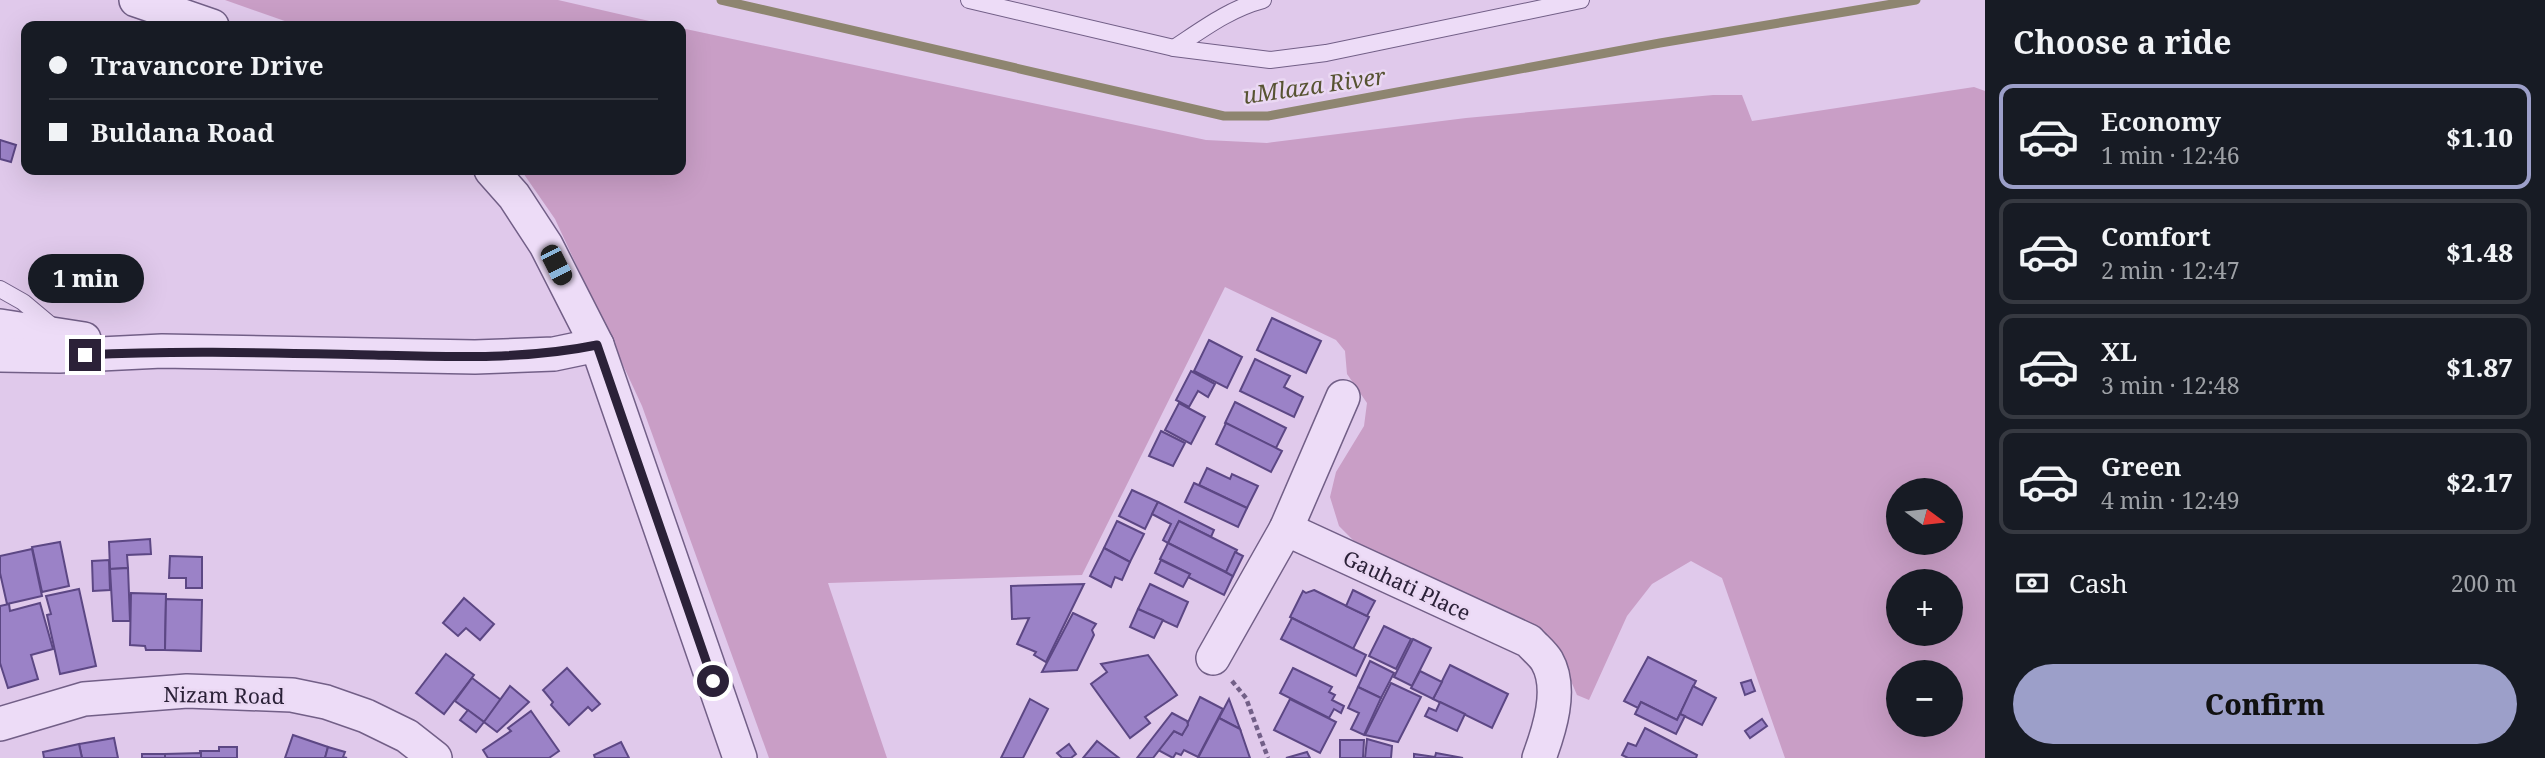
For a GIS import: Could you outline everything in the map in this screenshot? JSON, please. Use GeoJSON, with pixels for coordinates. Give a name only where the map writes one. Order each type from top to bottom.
{"type":"FeatureCollection","features":[{"type":"Feature","properties":{"kind":"street"},"geometry":{"type":"LineString","coordinates":[[136,0],[197,21]]}},
{"type":"Feature","properties":{"kind":"street"},"geometry":{"type":"LineString","coordinates":[[495,175],[514,196],[546,245],[597,345],[740,758]]}},
{"type":"Feature","properties":{"kind":"street"},"geometry":{"type":"LineString","coordinates":[[0,326],[162,351]]}},
{"type":"Feature","properties":{"kind":"street"},"geometry":{"type":"LineString","coordinates":[[0,355],[59,356],[162,351],[475,357],[554,354],[597,345]]}},
{"type":"Feature","properties":{"kind":"street"},"geometry":{"type":"LineString","coordinates":[[1213,658],[1286,528],[1343,397]]}},
{"type":"Feature","properties":{"kind":"street","name":"Gauhati Place"},"geometry":{"type":"LineString","coordinates":[[1286,528],[1529,641],[1548,662],[1553,683],[1553,710],[1539,758]]}},
{"type":"Feature","properties":{"kind":"street","name":"Nizam Road"},"geometry":{"type":"LineString","coordinates":[[0,724],[84,699],[187,691],[292,695],[326,702],[366,716],[407,736],[435,758]]}},
{"type":"Feature","properties":{"kind":"lane"},"geometry":{"type":"LineString","coordinates":[[969,0],[1174,48],[1270,60],[1326,53],[1532,5],[1581,0]]}},
{"type":"Feature","properties":{"kind":"lane"},"geometry":{"type":"LineString","coordinates":[[1174,48],[1229,12],[1263,0]]}},
{"type":"Feature","properties":{"kind":"lane"},"geometry":{"type":"LineString","coordinates":[[0,289],[23,302],[63,336]]}},
{"type":"Feature","properties":{"kind":"path"},"geometry":{"type":"LineString","coordinates":[[1213,658],[1246,698],[1268,758]]}},
{"type":"Feature","properties":{"kind":"shaded area"},"geometry":{"type":"Polygon","coordinates":[[[225,0],[558,0],[649,21],[285,21],[225,0]]]}},
{"type":"Feature","properties":{"kind":"shaded area"},"geometry":{"type":"Polygon","coordinates":[[[686,29],[1206,140],[1267,143],[1466,118],[1713,95],[1742,95],[1752,121],[1974,87],[1985,91],[1985,758],[1785,758],[1722,578],[1691,561],[1652,584],[1627,616],[1589,700],[1577,695],[1555,644],[1537,628],[1354,541],[1339,526],[1330,497],[1336,472],[1364,426],[1367,403],[1347,374],[1345,351],[1336,340],[1225,287],[1082,575],[828,583],[887,758],[769,758],[642,406],[555,219],[524,175],[686,175],[686,29]]]}},
{"type":"Feature","properties":{"kind":"building"},"geometry":{"type":"Polygon","coordinates":[[[0,140],[16,145],[11,162],[0,159],[0,140]]]}},
{"type":"Feature","properties":{"kind":"building"},"geometry":{"type":"Polygon","coordinates":[[[1272,318],[1321,341],[1306,373],[1257,350],[1272,318]]]}},
{"type":"Feature","properties":{"kind":"building"},"geometry":{"type":"Polygon","coordinates":[[[1209,340],[1242,357],[1227,388],[1194,371],[1209,340]]]}},
{"type":"Feature","properties":{"kind":"building"},"geometry":{"type":"Polygon","coordinates":[[[1255,359],[1290,376],[1284,387],[1303,397],[1294,417],[1240,391],[1255,359]]]}},
{"type":"Feature","properties":{"kind":"building"},"geometry":{"type":"Polygon","coordinates":[[[1191,371],[1215,384],[1208,397],[1198,391],[1189,407],[1176,400],[1191,371]]]}},
{"type":"Feature","properties":{"kind":"building"},"geometry":{"type":"Polygon","coordinates":[[[1235,402],[1286,428],[1276,448],[1225,423],[1235,402]]]}},
{"type":"Feature","properties":{"kind":"building"},"geometry":{"type":"Polygon","coordinates":[[[1179,403],[1205,417],[1191,444],[1165,430],[1179,403]]]}},
{"type":"Feature","properties":{"kind":"building"},"geometry":{"type":"Polygon","coordinates":[[[1226,423],[1282,451],[1271,472],[1216,444],[1226,423]]]}},
{"type":"Feature","properties":{"kind":"building"},"geometry":{"type":"Polygon","coordinates":[[[1161,431],[1185,443],[1173,466],[1149,456],[1161,431]]]}},
{"type":"Feature","properties":{"kind":"building"},"geometry":{"type":"Polygon","coordinates":[[[1207,468],[1230,479],[1232,474],[1258,486],[1247,508],[1199,485],[1207,468]]]}},
{"type":"Feature","properties":{"kind":"building"},"geometry":{"type":"Polygon","coordinates":[[[1194,483],[1247,508],[1238,527],[1185,502],[1194,483]]]}},
{"type":"Feature","properties":{"kind":"building"},"geometry":{"type":"Polygon","coordinates":[[[1132,490],[1158,502],[1145,529],[1119,516],[1132,490]]]}},
{"type":"Feature","properties":{"kind":"building"},"geometry":{"type":"Polygon","coordinates":[[[1158,502],[1214,530],[1211,537],[1179,521],[1168,543],[1163,540],[1171,524],[1152,514],[1158,502]]]}},
{"type":"Feature","properties":{"kind":"building"},"geometry":{"type":"Polygon","coordinates":[[[1117,521],[1144,534],[1130,562],[1104,548],[1117,521]]]}},
{"type":"Feature","properties":{"kind":"building"},"geometry":{"type":"Polygon","coordinates":[[[1179,521],[1237,550],[1226,572],[1168,543],[1179,521]]]}},
{"type":"Feature","properties":{"kind":"building"},"geometry":{"type":"Polygon","coordinates":[[[150,539],[151,554],[127,555],[128,568],[110,569],[109,542],[150,539]]]}},
{"type":"Feature","properties":{"kind":"building"},"geometry":{"type":"Polygon","coordinates":[[[60,542],[69,586],[42,592],[32,547],[60,542]]]}},
{"type":"Feature","properties":{"kind":"building"},"geometry":{"type":"Polygon","coordinates":[[[1168,543],[1233,576],[1224,595],[1160,559],[1168,543]]]}},
{"type":"Feature","properties":{"kind":"building"},"geometry":{"type":"Polygon","coordinates":[[[1104,548],[1130,562],[1122,580],[1115,577],[1111,587],[1090,576],[1104,548]]]}},
{"type":"Feature","properties":{"kind":"building"},"geometry":{"type":"Polygon","coordinates":[[[32,549],[42,596],[7,604],[0,573],[0,556],[32,549]]]}},
{"type":"Feature","properties":{"kind":"building"},"geometry":{"type":"Polygon","coordinates":[[[1235,552],[1243,556],[1233,576],[1226,572],[1235,552]]]}},
{"type":"Feature","properties":{"kind":"building"},"geometry":{"type":"Polygon","coordinates":[[[170,556],[202,557],[202,588],[186,588],[186,578],[169,578],[170,556]]]}},
{"type":"Feature","properties":{"kind":"building"},"geometry":{"type":"Polygon","coordinates":[[[109,560],[110,590],[93,591],[92,561],[109,560]]]}},
{"type":"Feature","properties":{"kind":"building"},"geometry":{"type":"Polygon","coordinates":[[[1161,560],[1190,574],[1183,587],[1155,573],[1161,560]]]}},
{"type":"Feature","properties":{"kind":"building"},"geometry":{"type":"Polygon","coordinates":[[[128,568],[130,621],[113,621],[110,569],[128,568]]]}},
{"type":"Feature","properties":{"kind":"building"},"geometry":{"type":"Polygon","coordinates":[[[1084,584],[1046,662],[1034,655],[1036,652],[1017,644],[1029,618],[1012,619],[1011,586],[1084,584]]]}},
{"type":"Feature","properties":{"kind":"building"},"geometry":{"type":"Polygon","coordinates":[[[1150,584],[1188,602],[1177,627],[1138,609],[1150,584]]]}},
{"type":"Feature","properties":{"kind":"building"},"geometry":{"type":"Polygon","coordinates":[[[79,589],[96,666],[60,674],[47,615],[51,614],[46,596],[79,589]]]}},
{"type":"Feature","properties":{"kind":"building"},"geometry":{"type":"Polygon","coordinates":[[[1314,590],[1369,617],[1353,649],[1290,617],[1303,591],[1306,593],[1314,590]]]}},
{"type":"Feature","properties":{"kind":"building"},"geometry":{"type":"Polygon","coordinates":[[[1353,590],[1375,601],[1367,616],[1346,606],[1353,590]]]}},
{"type":"Feature","properties":{"kind":"building"},"geometry":{"type":"Polygon","coordinates":[[[131,593],[166,594],[165,650],[146,650],[145,646],[130,645],[131,593]]]}},
{"type":"Feature","properties":{"kind":"building"},"geometry":{"type":"Polygon","coordinates":[[[464,598],[494,624],[480,640],[466,628],[458,636],[443,623],[464,598]]]}},
{"type":"Feature","properties":{"kind":"building"},"geometry":{"type":"Polygon","coordinates":[[[166,599],[202,600],[201,651],[165,650],[166,599]]]}},
{"type":"Feature","properties":{"kind":"building"},"geometry":{"type":"Polygon","coordinates":[[[40,603],[53,649],[31,655],[38,679],[8,688],[0,663],[0,606],[9,604],[10,611],[40,603]]]}},
{"type":"Feature","properties":{"kind":"building"},"geometry":{"type":"Polygon","coordinates":[[[1138,609],[1163,620],[1154,638],[1130,627],[1138,609]]]}},
{"type":"Feature","properties":{"kind":"building"},"geometry":{"type":"Polygon","coordinates":[[[1073,613],[1096,624],[1092,630],[1094,635],[1077,670],[1042,672],[1073,613]]]}},
{"type":"Feature","properties":{"kind":"building"},"geometry":{"type":"Polygon","coordinates":[[[1292,618],[1366,655],[1356,676],[1281,639],[1292,618]]]}},
{"type":"Feature","properties":{"kind":"building"},"geometry":{"type":"Polygon","coordinates":[[[1384,626],[1411,639],[1396,669],[1369,656],[1384,626]]]}},
{"type":"Feature","properties":{"kind":"building"},"geometry":{"type":"Polygon","coordinates":[[[1413,639],[1431,648],[1412,686],[1394,677],[1413,639]]]}},
{"type":"Feature","properties":{"kind":"building"},"geometry":{"type":"Polygon","coordinates":[[[446,654],[474,675],[444,714],[416,693],[446,654]]]}},
{"type":"Feature","properties":{"kind":"building"},"geometry":{"type":"Polygon","coordinates":[[[1148,655],[1177,695],[1145,717],[1150,723],[1130,738],[1091,684],[1107,672],[1101,664],[1148,655]]]}},
{"type":"Feature","properties":{"kind":"building"},"geometry":{"type":"Polygon","coordinates":[[[1648,657],[1696,681],[1677,720],[1641,702],[1638,708],[1624,701],[1648,657]]]}},
{"type":"Feature","properties":{"kind":"building"},"geometry":{"type":"Polygon","coordinates":[[[1370,661],[1394,673],[1381,698],[1358,687],[1370,661]]]}},
{"type":"Feature","properties":{"kind":"building"},"geometry":{"type":"Polygon","coordinates":[[[1450,665],[1508,694],[1492,728],[1433,699],[1450,665]]]}},
{"type":"Feature","properties":{"kind":"building"},"geometry":{"type":"Polygon","coordinates":[[[567,668],[600,704],[592,711],[588,707],[569,725],[551,705],[553,702],[543,690],[567,668]]]}},
{"type":"Feature","properties":{"kind":"building"},"geometry":{"type":"Polygon","coordinates":[[[1293,668],[1332,687],[1329,692],[1335,695],[1332,700],[1344,706],[1341,713],[1334,709],[1329,718],[1280,693],[1293,668]]]}},
{"type":"Feature","properties":{"kind":"building"},"geometry":{"type":"Polygon","coordinates":[[[1420,671],[1442,682],[1433,699],[1411,688],[1420,671]]]}},
{"type":"Feature","properties":{"kind":"building"},"geometry":{"type":"Polygon","coordinates":[[[472,678],[501,700],[484,722],[455,701],[472,678]]]}},
{"type":"Feature","properties":{"kind":"building"},"geometry":{"type":"Polygon","coordinates":[[[1751,680],[1755,691],[1745,695],[1741,683],[1751,680]]]}},
{"type":"Feature","properties":{"kind":"building"},"geometry":{"type":"Polygon","coordinates":[[[1391,683],[1421,697],[1398,742],[1365,735],[1391,683]]]}},
{"type":"Feature","properties":{"kind":"building"},"geometry":{"type":"Polygon","coordinates":[[[510,686],[529,702],[497,732],[484,722],[510,686]]]}},
{"type":"Feature","properties":{"kind":"building"},"geometry":{"type":"Polygon","coordinates":[[[1693,686],[1716,698],[1702,725],[1680,714],[1693,686]]]}},
{"type":"Feature","properties":{"kind":"building"},"geometry":{"type":"Polygon","coordinates":[[[1358,687],[1381,698],[1364,735],[1351,729],[1359,713],[1348,708],[1358,687]]]}},
{"type":"Feature","properties":{"kind":"building"},"geometry":{"type":"Polygon","coordinates":[[[1200,697],[1223,709],[1198,757],[1184,750],[1181,755],[1176,753],[1173,758],[1158,750],[1174,731],[1182,735],[1200,697]]]}},
{"type":"Feature","properties":{"kind":"building"},"geometry":{"type":"Polygon","coordinates":[[[1030,699],[1048,709],[1023,758],[1001,758],[1030,699]]]}},
{"type":"Feature","properties":{"kind":"building"},"geometry":{"type":"Polygon","coordinates":[[[1229,699],[1240,729],[1219,718],[1229,699]]]}},
{"type":"Feature","properties":{"kind":"building"},"geometry":{"type":"Polygon","coordinates":[[[1290,699],[1336,722],[1320,753],[1274,730],[1290,699]]]}},
{"type":"Feature","properties":{"kind":"building"},"geometry":{"type":"Polygon","coordinates":[[[1440,702],[1465,714],[1457,731],[1425,716],[1429,708],[1436,711],[1440,702]]]}},
{"type":"Feature","properties":{"kind":"building"},"geometry":{"type":"Polygon","coordinates":[[[1641,702],[1677,720],[1680,714],[1685,716],[1676,734],[1635,714],[1641,702]]]}},
{"type":"Feature","properties":{"kind":"building"},"geometry":{"type":"Polygon","coordinates":[[[468,710],[484,722],[476,732],[460,720],[468,710]]]}},
{"type":"Feature","properties":{"kind":"building"},"geometry":{"type":"Polygon","coordinates":[[[531,711],[559,751],[549,758],[488,758],[483,750],[511,731],[508,728],[531,711]]]}},
{"type":"Feature","properties":{"kind":"building"},"geometry":{"type":"Polygon","coordinates":[[[1172,713],[1187,721],[1188,725],[1182,735],[1174,731],[1153,758],[1137,758],[1172,713]]]}},
{"type":"Feature","properties":{"kind":"building"},"geometry":{"type":"Polygon","coordinates":[[[1219,718],[1240,729],[1250,758],[1198,758],[1219,718]]]}},
{"type":"Feature","properties":{"kind":"building"},"geometry":{"type":"Polygon","coordinates":[[[1762,719],[1767,726],[1750,738],[1745,731],[1762,719]]]}},
{"type":"Feature","properties":{"kind":"building"},"geometry":{"type":"Polygon","coordinates":[[[1645,728],[1697,755],[1696,758],[1628,758],[1622,755],[1628,743],[1636,746],[1645,728]]]}},
{"type":"Feature","properties":{"kind":"building"},"geometry":{"type":"Polygon","coordinates":[[[293,735],[328,747],[325,758],[285,758],[293,735]]]}},
{"type":"Feature","properties":{"kind":"building"},"geometry":{"type":"Polygon","coordinates":[[[114,738],[118,758],[82,758],[79,744],[114,738]]]}},
{"type":"Feature","properties":{"kind":"building"},"geometry":{"type":"Polygon","coordinates":[[[1367,739],[1392,746],[1391,758],[1365,758],[1367,739]]]}},
{"type":"Feature","properties":{"kind":"building"},"geometry":{"type":"Polygon","coordinates":[[[1340,740],[1364,740],[1363,758],[1340,758],[1340,740]]]}},
{"type":"Feature","properties":{"kind":"building"},"geometry":{"type":"Polygon","coordinates":[[[1097,741],[1119,758],[1083,758],[1097,741]]]}},
{"type":"Feature","properties":{"kind":"building"},"geometry":{"type":"Polygon","coordinates":[[[621,742],[629,758],[595,758],[594,755],[621,742]]]}},
{"type":"Feature","properties":{"kind":"building"},"geometry":{"type":"Polygon","coordinates":[[[79,744],[82,758],[44,758],[43,752],[79,744]]]}},
{"type":"Feature","properties":{"kind":"building"},"geometry":{"type":"Polygon","coordinates":[[[1069,744],[1076,754],[1071,758],[1062,758],[1057,753],[1069,744]]]}},
{"type":"Feature","properties":{"kind":"building"},"geometry":{"type":"Polygon","coordinates":[[[219,747],[237,747],[237,758],[201,758],[200,751],[219,751],[219,747]]]}},
{"type":"Feature","properties":{"kind":"building"},"geometry":{"type":"Polygon","coordinates":[[[328,747],[345,752],[343,757],[347,758],[325,758],[328,747]]]}},
{"type":"Feature","properties":{"kind":"building"},"geometry":{"type":"Polygon","coordinates":[[[1307,752],[1310,758],[1286,758],[1307,752]]]}},
{"type":"Feature","properties":{"kind":"building"},"geometry":{"type":"Polygon","coordinates":[[[201,753],[201,758],[165,758],[165,754],[201,753]]]}},
{"type":"Feature","properties":{"kind":"building"},"geometry":{"type":"Polygon","coordinates":[[[1436,753],[1463,758],[1414,758],[1414,754],[1435,757],[1436,753]]]}},
{"type":"Feature","properties":{"kind":"building"},"geometry":{"type":"Polygon","coordinates":[[[142,754],[165,754],[165,758],[142,758],[142,754]]]}},
{"type":"Feature","properties":{"kind":"waterway","name":"uMlaza River"},"geometry":{"type":"LineString","coordinates":[[721,0],[1224,116],[1268,116],[1660,43],[1916,0]]}},
{"type":"Feature","properties":{"kind":"route"},"geometry":{"type":"LineString","coordinates":[[85,355],[162,351],[475,357],[554,354],[597,345],[713,681]]}}]}
